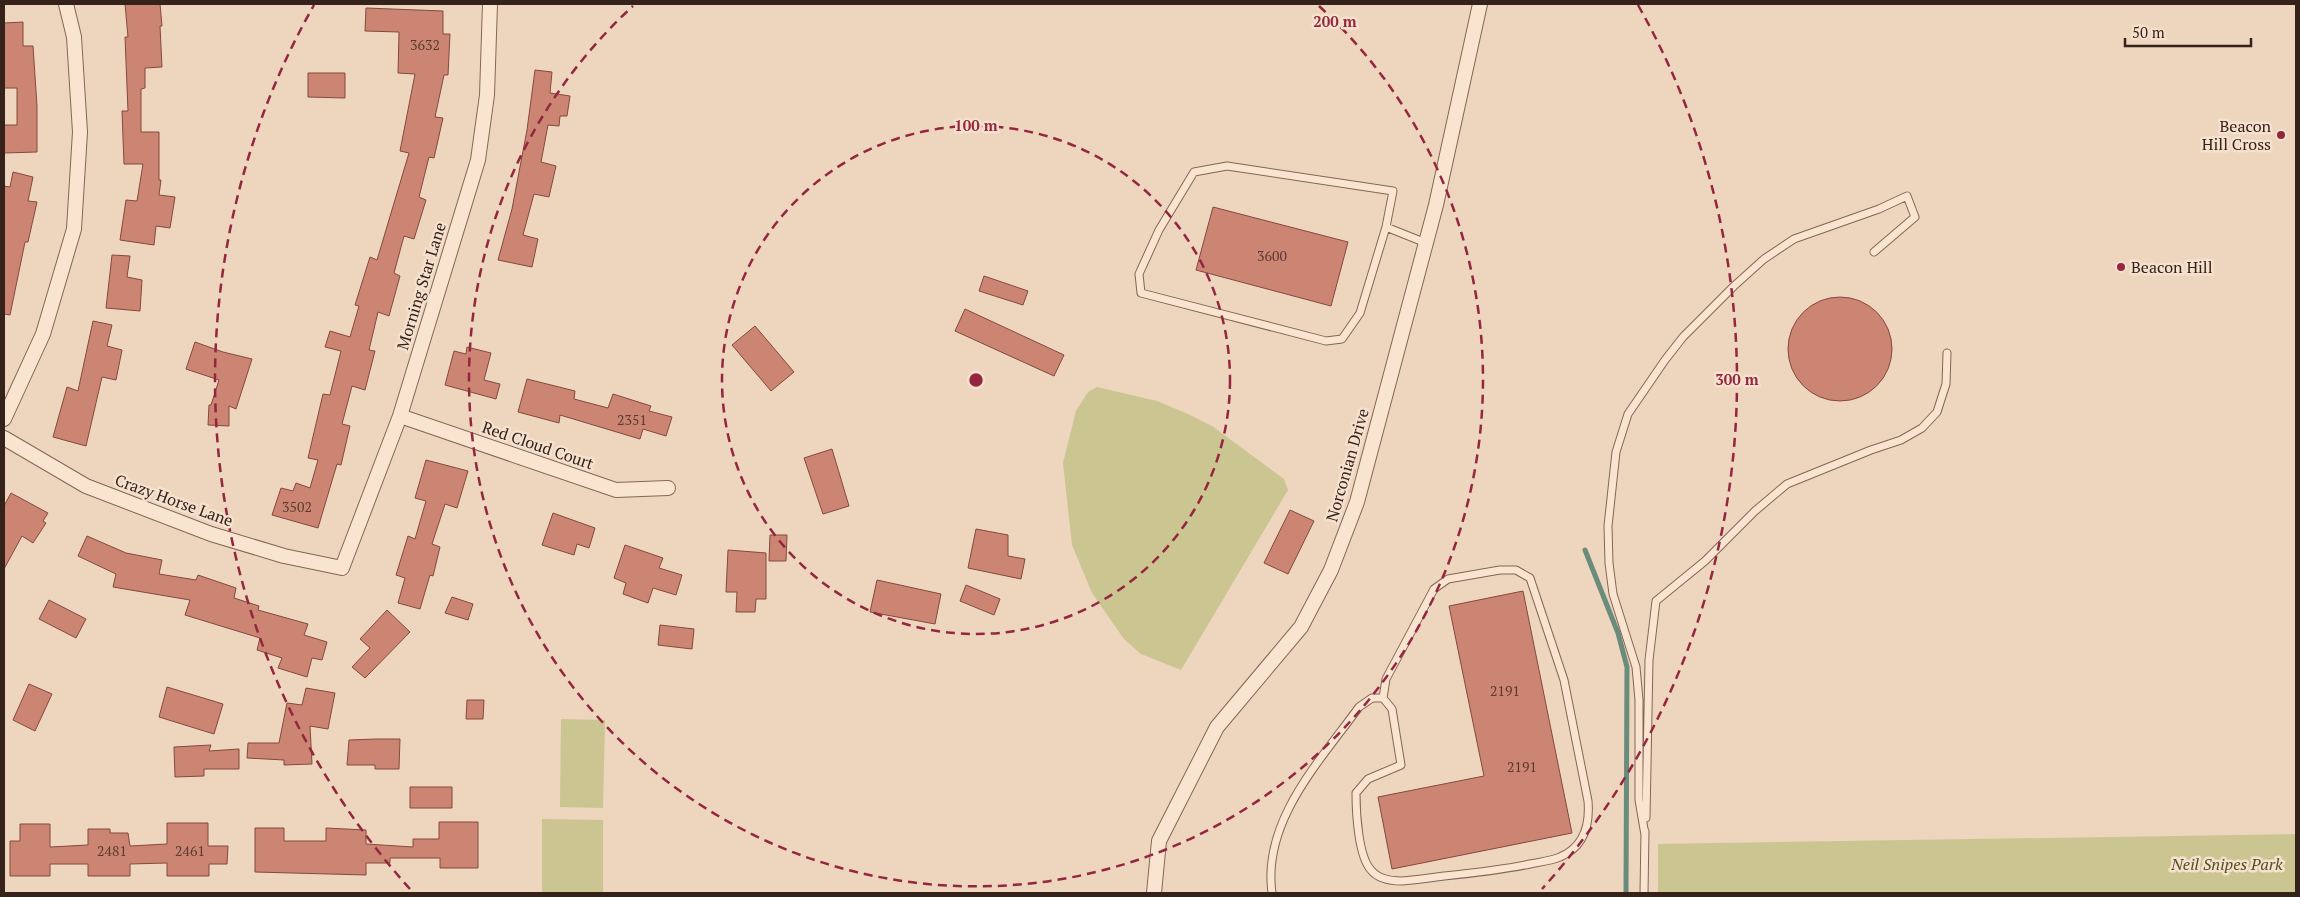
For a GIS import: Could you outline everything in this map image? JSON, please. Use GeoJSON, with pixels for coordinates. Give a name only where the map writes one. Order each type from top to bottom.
{"type":"FeatureCollection","features":[{"type":"Feature","properties":{"kind":"street"},"geometry":{"type":"LineString","coordinates":[[4,419],[43,334],[74,229],[80,132],[74,37],[66,4]]}},
{"type":"Feature","properties":{"kind":"street","name":"Morning Star Lane"},"geometry":{"type":"LineString","coordinates":[[342,568],[400,416],[478,160],[487,95],[490,4]]}},
{"type":"Feature","properties":{"kind":"street","name":"Norconian Drive"},"geometry":{"type":"LineString","coordinates":[[1154,893],[1159,840],[1217,727],[1301,627],[1331,570],[1357,502],[1436,205],[1480,4]]}},
{"type":"Feature","properties":{"kind":"street","name":"Red Cloud Court"},"geometry":{"type":"LineString","coordinates":[[400,416],[616,490],[668,488]]}},
{"type":"Feature","properties":{"kind":"street","name":"Crazy Horse Lane"},"geometry":{"type":"LineString","coordinates":[[4,438],[86,486],[202,530],[284,556],[342,568]]}},
{"type":"Feature","properties":{"kind":"lane"},"geometry":{"type":"LineString","coordinates":[[1227,166],[1392,191],[1386,227],[1360,313],[1342,339],[1326,341],[1141,293],[1139,274],[1159,230],[1194,172],[1227,166]]}},
{"type":"Feature","properties":{"kind":"lane"},"geometry":{"type":"LineString","coordinates":[[1645,836],[1639,800],[1639,700],[1636,667],[1613,594],[1609,564],[1608,526],[1615,460],[1628,414],[1665,360],[1684,337],[1734,286],[1764,259],[1794,239],[1880,209],[1907,196],[1915,217],[1874,252]]}},
{"type":"Feature","properties":{"kind":"lane"},"geometry":{"type":"LineString","coordinates":[[1386,227],[1426,243]]}},
{"type":"Feature","properties":{"kind":"lane"},"geometry":{"type":"LineString","coordinates":[[1644,893],[1649,660],[1656,601],[1705,561],[1755,511],[1787,484],[1901,440],[1922,428],[1937,412],[1946,384],[1947,353]]}},
{"type":"Feature","properties":{"kind":"lane"},"geometry":{"type":"LineString","coordinates":[[1500,570],[1516,570],[1530,578],[1564,680],[1588,801],[1590,819],[1586,833],[1575,846],[1560,857],[1505,869],[1402,881],[1383,878],[1370,870],[1364,855],[1356,813],[1356,793],[1368,779],[1401,765],[1392,709],[1383,698],[1386,679],[1434,589],[1448,580],[1500,570]]}},
{"type":"Feature","properties":{"kind":"lane"},"geometry":{"type":"LineString","coordinates":[[1272,893],[1271,866],[1285,814],[1359,707],[1372,698],[1383,698]]}},
{"type":"Feature","properties":{"kind":"green space"},"geometry":{"type":"Polygon","coordinates":[[[1097,387],[1157,401],[1212,426],[1284,479],[1288,490],[1181,670],[1141,654],[1124,639],[1092,593],[1072,545],[1063,463],[1076,411],[1088,392],[1097,387]]]}},
{"type":"Feature","properties":{"kind":"green space"},"geometry":{"type":"Polygon","coordinates":[[[561,719],[605,720],[603,808],[560,807],[561,719]]]}},
{"type":"Feature","properties":{"kind":"green space"},"geometry":{"type":"Polygon","coordinates":[[[542,819],[603,820],[603,893],[542,893],[542,819]]]}},
{"type":"Feature","properties":{"kind":"green space","name":"Neil Snipes Park"},"geometry":{"type":"Polygon","coordinates":[[[2296,834],[2296,893],[1658,893],[1658,844],[2296,834]]]}},
{"type":"Feature","properties":{"kind":"building"},"geometry":{"type":"Polygon","coordinates":[[[125,4],[160,4],[162,67],[145,68],[145,88],[141,89],[141,132],[159,132],[159,180],[161,180],[159,195],[175,197],[170,228],[156,226],[154,245],[120,240],[126,200],[137,201],[143,164],[124,164],[122,111],[128,111],[125,37],[128,37],[125,4]]]}},
{"type":"Feature","properties":{"kind":"building"},"geometry":{"type":"Polygon","coordinates":[[[366,8],[443,11],[443,34],[450,34],[448,75],[444,75],[435,117],[443,118],[434,158],[429,157],[419,197],[426,200],[414,239],[404,236],[394,273],[400,276],[389,316],[378,312],[369,350],[375,351],[365,390],[352,386],[342,424],[350,426],[341,465],[337,464],[318,528],[272,515],[281,488],[293,491],[296,483],[310,488],[318,460],[308,458],[323,394],[330,395],[341,351],[325,347],[330,331],[350,337],[359,306],[355,305],[370,257],[377,260],[409,153],[400,151],[415,74],[398,73],[399,32],[365,31],[366,8]]]}},
{"type":"Feature","properties":{"kind":"building"},"geometry":{"type":"Polygon","coordinates":[[[23,22],[23,46],[33,46],[37,106],[37,152],[4,153],[4,125],[17,125],[17,88],[4,88],[4,23],[23,22]]]}},
{"type":"Feature","properties":{"kind":"building"},"geometry":{"type":"Polygon","coordinates":[[[535,70],[552,72],[550,93],[570,96],[567,116],[560,116],[559,126],[548,125],[541,162],[556,166],[549,197],[534,194],[523,235],[538,239],[532,267],[498,260],[512,209],[527,130],[535,70]]]}},
{"type":"Feature","properties":{"kind":"building"},"geometry":{"type":"Polygon","coordinates":[[[308,73],[345,73],[345,98],[308,97],[308,73]]]}},
{"type":"Feature","properties":{"kind":"building"},"geometry":{"type":"Polygon","coordinates":[[[13,172],[33,177],[28,201],[37,202],[28,242],[25,242],[10,315],[4,314],[4,186],[10,187],[13,172]]]}},
{"type":"Feature","properties":{"kind":"building"},"geometry":{"type":"Polygon","coordinates":[[[1213,207],[1348,242],[1331,306],[1196,270],[1213,207]]]}},
{"type":"Feature","properties":{"kind":"building"},"geometry":{"type":"Polygon","coordinates":[[[112,255],[130,256],[127,277],[142,280],[140,311],[106,308],[112,255]]]}},
{"type":"Feature","properties":{"kind":"building"},"geometry":{"type":"Polygon","coordinates":[[[984,276],[1028,291],[1023,305],[979,291],[984,276]]]}},
{"type":"Feature","properties":{"kind":"building"},"geometry":{"type":"Polygon","coordinates":[[[1840,297],[1860,301],[1877,312],[1888,329],[1892,349],[1888,369],[1877,386],[1860,397],[1840,401],[1820,397],[1803,386],[1792,369],[1788,349],[1792,329],[1803,312],[1820,301],[1840,297]]]}},
{"type":"Feature","properties":{"kind":"building"},"geometry":{"type":"Polygon","coordinates":[[[965,309],[1064,355],[1054,376],[955,331],[965,309]]]}},
{"type":"Feature","properties":{"kind":"building"},"geometry":{"type":"Polygon","coordinates":[[[93,321],[112,325],[107,346],[122,350],[116,380],[102,377],[86,446],[53,437],[67,387],[78,391],[93,321]]]}},
{"type":"Feature","properties":{"kind":"building"},"geometry":{"type":"Polygon","coordinates":[[[755,326],[794,372],[771,391],[732,345],[755,326]]]}},
{"type":"Feature","properties":{"kind":"building"},"geometry":{"type":"Polygon","coordinates":[[[195,342],[223,352],[252,359],[236,409],[229,406],[229,426],[208,425],[209,405],[211,405],[219,380],[186,369],[195,342]]]}},
{"type":"Feature","properties":{"kind":"building"},"geometry":{"type":"Polygon","coordinates":[[[467,347],[491,353],[484,380],[500,384],[496,399],[445,385],[454,351],[466,354],[467,347]]]}},
{"type":"Feature","properties":{"kind":"building"},"geometry":{"type":"Polygon","coordinates":[[[527,379],[575,391],[574,399],[608,408],[613,394],[651,406],[649,411],[672,417],[666,436],[643,429],[640,439],[560,415],[559,423],[518,412],[527,379]]]}},
{"type":"Feature","properties":{"kind":"building"},"geometry":{"type":"Polygon","coordinates":[[[832,449],[849,506],[823,514],[804,458],[832,449]]]}},
{"type":"Feature","properties":{"kind":"building"},"geometry":{"type":"Polygon","coordinates":[[[426,460],[468,471],[457,508],[445,504],[432,544],[440,547],[433,576],[430,575],[420,609],[398,603],[405,578],[396,575],[408,536],[415,539],[426,501],[415,498],[426,460]]]}},
{"type":"Feature","properties":{"kind":"building"},"geometry":{"type":"Polygon","coordinates":[[[11,493],[48,513],[43,521],[46,523],[33,543],[22,536],[4,569],[4,506],[11,493]]]}},
{"type":"Feature","properties":{"kind":"building"},"geometry":{"type":"Polygon","coordinates":[[[1290,510],[1314,521],[1288,574],[1264,563],[1290,510]]]}},
{"type":"Feature","properties":{"kind":"building"},"geometry":{"type":"Polygon","coordinates":[[[553,513],[595,528],[589,548],[577,544],[574,555],[542,545],[553,513]]]}},
{"type":"Feature","properties":{"kind":"building"},"geometry":{"type":"Polygon","coordinates":[[[976,529],[1008,535],[1008,556],[1025,559],[1021,579],[968,568],[976,529]]]}},
{"type":"Feature","properties":{"kind":"building"},"geometry":{"type":"Polygon","coordinates":[[[770,535],[787,535],[786,561],[769,561],[770,535]]]}},
{"type":"Feature","properties":{"kind":"building"},"geometry":{"type":"Polygon","coordinates":[[[87,536],[126,553],[162,560],[159,574],[196,580],[198,575],[236,588],[234,598],[259,606],[258,610],[308,624],[304,635],[327,642],[322,660],[312,658],[307,677],[278,668],[282,658],[257,650],[260,638],[185,615],[190,600],[113,587],[116,574],[78,556],[87,536]]]}},
{"type":"Feature","properties":{"kind":"building"},"geometry":{"type":"Polygon","coordinates":[[[625,545],[663,558],[659,568],[682,575],[676,595],[653,588],[648,603],[623,594],[626,583],[614,578],[625,545]]]}},
{"type":"Feature","properties":{"kind":"building"},"geometry":{"type":"Polygon","coordinates":[[[728,550],[766,553],[766,599],[756,599],[755,612],[736,612],[737,592],[726,592],[728,550]]]}},
{"type":"Feature","properties":{"kind":"building"},"geometry":{"type":"Polygon","coordinates":[[[877,580],[941,594],[935,624],[870,612],[877,580]]]}},
{"type":"Feature","properties":{"kind":"building"},"geometry":{"type":"Polygon","coordinates":[[[966,585],[1000,599],[994,615],[960,601],[966,585]]]}},
{"type":"Feature","properties":{"kind":"building"},"geometry":{"type":"Polygon","coordinates":[[[1523,591],[1572,833],[1392,869],[1378,797],[1484,776],[1449,606],[1523,591]]]}},
{"type":"Feature","properties":{"kind":"building"},"geometry":{"type":"Polygon","coordinates":[[[452,597],[473,604],[468,620],[445,613],[452,597]]]}},
{"type":"Feature","properties":{"kind":"building"},"geometry":{"type":"Polygon","coordinates":[[[49,600],[86,619],[76,638],[39,619],[49,600]]]}},
{"type":"Feature","properties":{"kind":"building"},"geometry":{"type":"Polygon","coordinates":[[[387,610],[410,632],[365,678],[352,667],[370,648],[360,639],[387,610]]]}},
{"type":"Feature","properties":{"kind":"building"},"geometry":{"type":"Polygon","coordinates":[[[660,625],[694,629],[692,649],[658,645],[660,625]]]}},
{"type":"Feature","properties":{"kind":"building"},"geometry":{"type":"Polygon","coordinates":[[[29,684],[52,694],[35,731],[13,720],[29,684]]]}},
{"type":"Feature","properties":{"kind":"building"},"geometry":{"type":"Polygon","coordinates":[[[167,687],[223,704],[214,734],[159,717],[167,687]]]}},
{"type":"Feature","properties":{"kind":"building"},"geometry":{"type":"Polygon","coordinates":[[[306,688],[335,693],[328,729],[310,726],[312,764],[284,765],[284,760],[247,758],[248,743],[279,743],[287,703],[302,705],[306,688]]]}},
{"type":"Feature","properties":{"kind":"building"},"geometry":{"type":"Polygon","coordinates":[[[467,700],[484,700],[483,719],[466,719],[467,700]]]}},
{"type":"Feature","properties":{"kind":"building"},"geometry":{"type":"Polygon","coordinates":[[[400,739],[399,769],[375,769],[375,765],[347,765],[349,740],[400,739]]]}},
{"type":"Feature","properties":{"kind":"building"},"geometry":{"type":"Polygon","coordinates":[[[211,745],[209,751],[239,749],[239,769],[204,769],[204,776],[175,777],[174,747],[211,745]]]}},
{"type":"Feature","properties":{"kind":"building"},"geometry":{"type":"Polygon","coordinates":[[[410,787],[452,787],[452,808],[410,808],[410,787]]]}},
{"type":"Feature","properties":{"kind":"building"},"geometry":{"type":"Polygon","coordinates":[[[439,822],[478,822],[478,868],[440,868],[440,858],[390,858],[390,863],[366,863],[366,875],[255,872],[255,828],[284,828],[284,841],[326,841],[326,828],[366,830],[366,844],[413,847],[413,839],[439,839],[439,822]]]}},
{"type":"Feature","properties":{"kind":"building"},"geometry":{"type":"Polygon","coordinates":[[[167,823],[208,823],[208,846],[228,846],[227,864],[209,864],[209,876],[167,876],[167,863],[130,864],[130,876],[88,876],[88,864],[50,864],[50,876],[10,876],[10,841],[20,841],[20,824],[50,824],[50,847],[88,845],[88,829],[110,829],[110,833],[128,833],[130,846],[167,844],[167,823]]]}},
{"type":"Feature","properties":{"kind":"waterway"},"geometry":{"type":"LineString","coordinates":[[1585,550],[1618,633],[1627,667],[1626,893]]}},
{"type":"Feature","properties":{"kind":"place","name":"Beacon Hill Cross"},"geometry":{"type":"Point","coordinates":[2281,135]}},
{"type":"Feature","properties":{"kind":"place","name":"Beacon Hill"},"geometry":{"type":"Point","coordinates":[2121,267]}}]}
